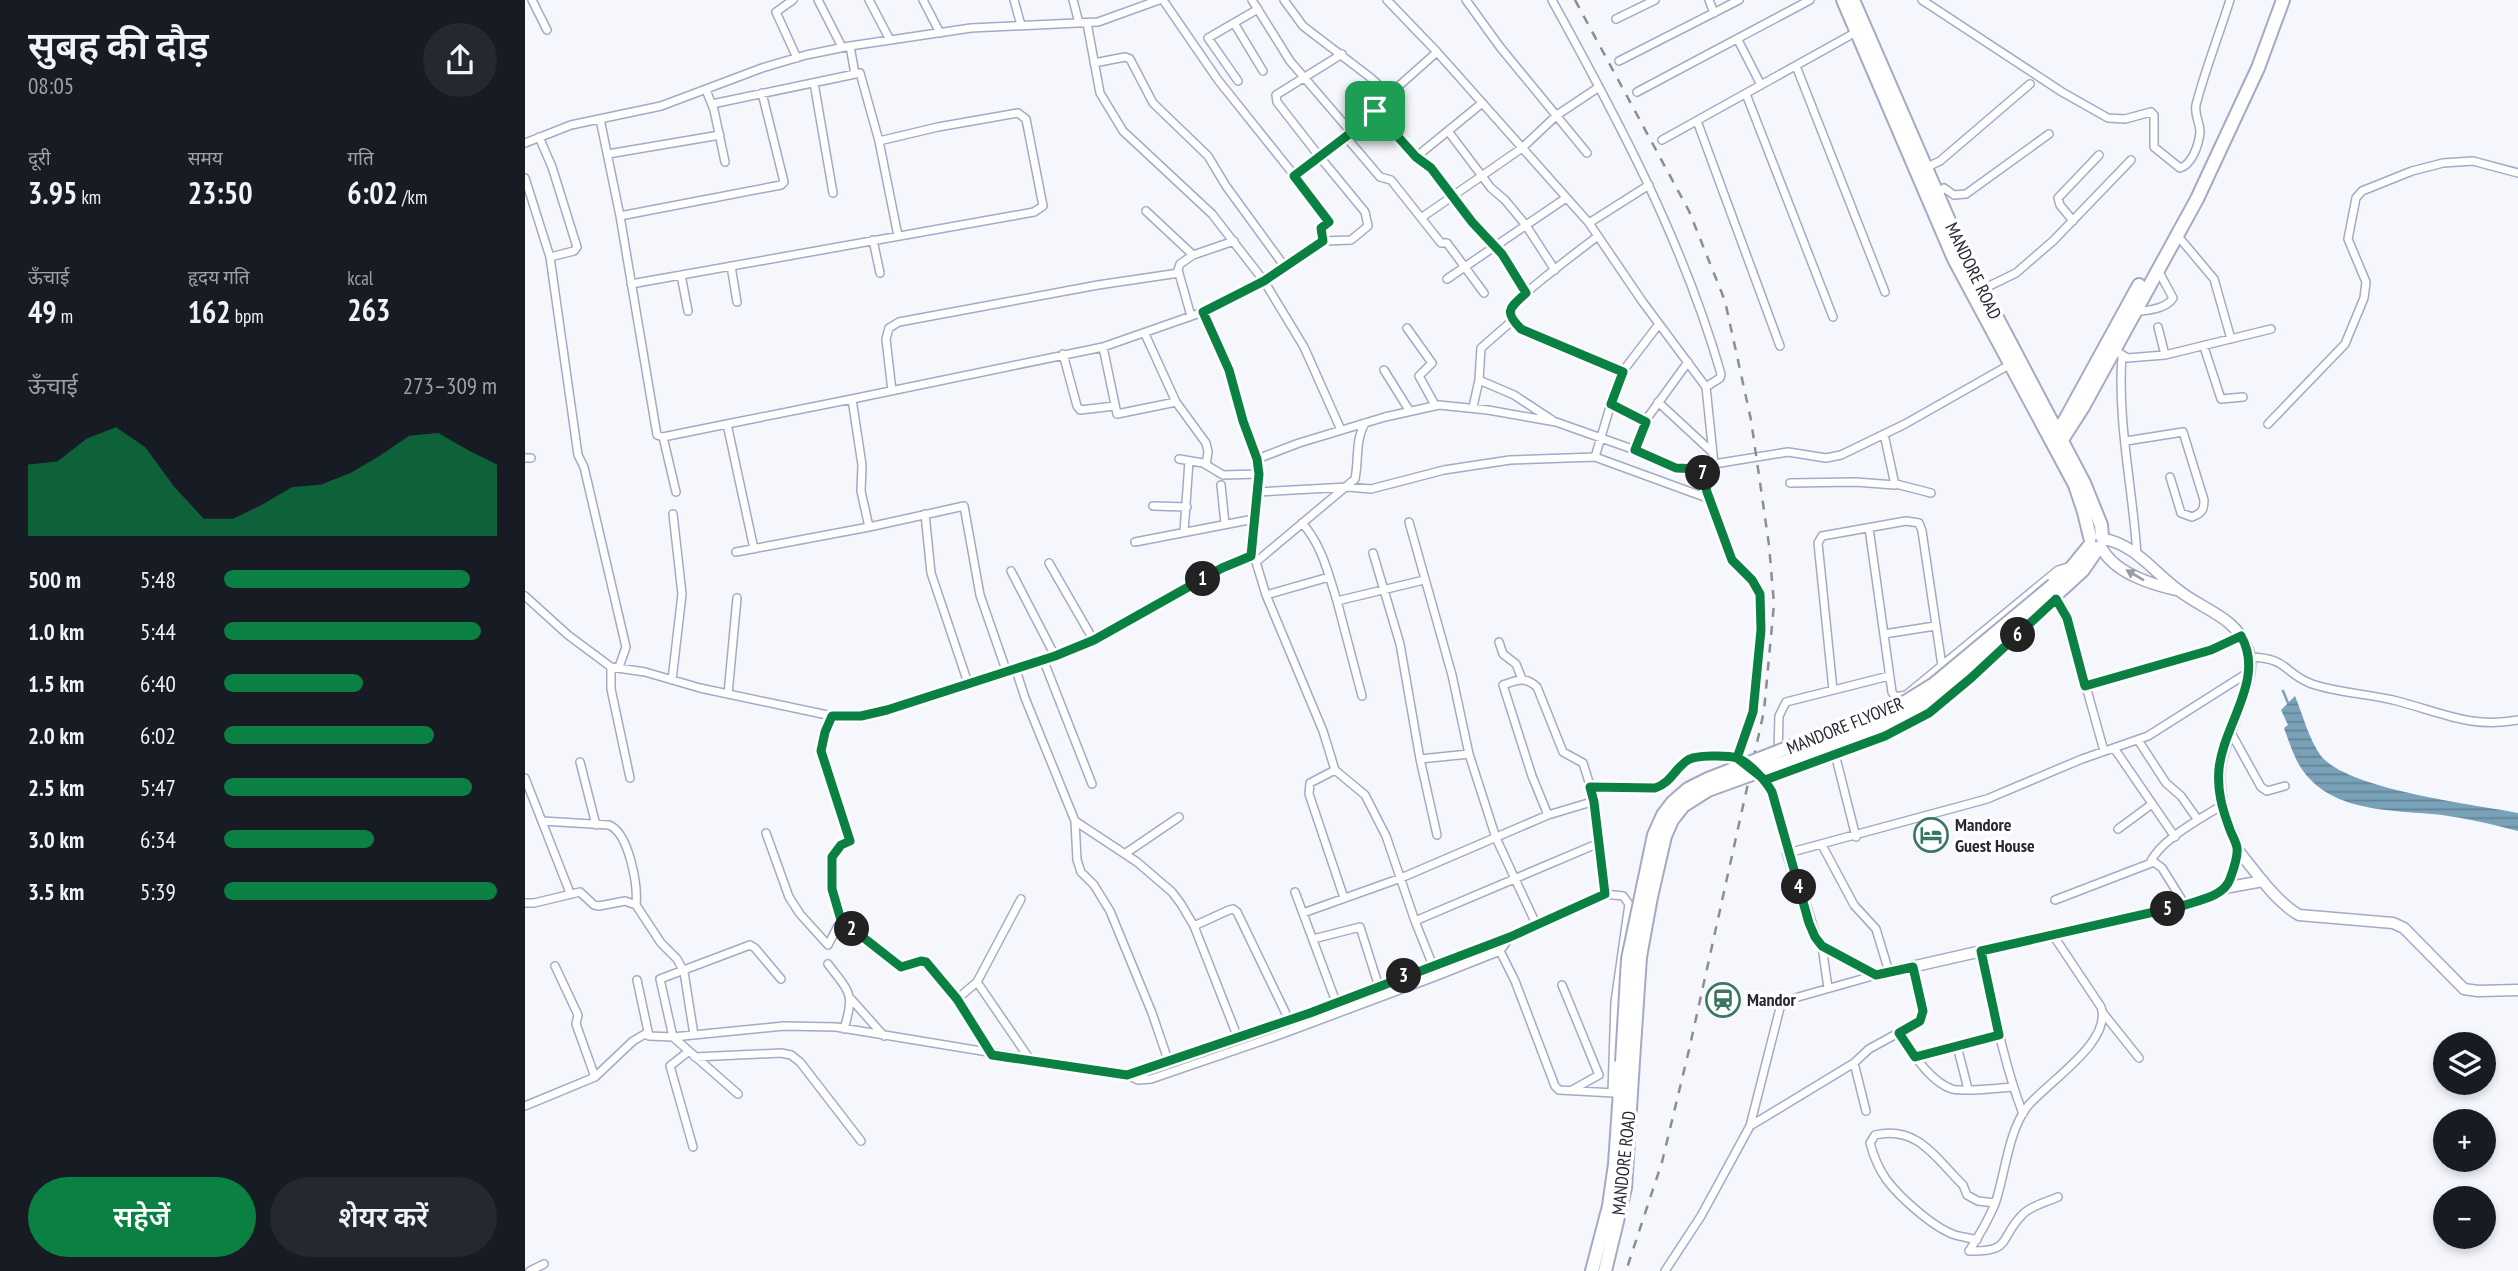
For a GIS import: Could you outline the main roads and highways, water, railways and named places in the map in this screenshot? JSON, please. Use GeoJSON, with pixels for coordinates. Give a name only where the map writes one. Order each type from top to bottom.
{"type":"FeatureCollection","features":[{"type":"Feature","properties":{"kind":"highway","name":"MANDORE ROAD"},"geometry":{"type":"LineString","coordinates":[[1843,0],[1861,30],[1981,290],[2056,440]]}},
{"type":"Feature","properties":{"kind":"highway","name":"MANDORE ROAD"},"geometry":{"type":"LineString","coordinates":[[1853,0],[1861,30],[1954,258],[2009,365],[2056,440]]}},
{"type":"Feature","properties":{"kind":"highway"},"geometry":{"type":"LineString","coordinates":[[2056,440],[2200,176],[2250,66],[2275,0]]}},
{"type":"Feature","properties":{"kind":"highway"},"geometry":{"type":"LineString","coordinates":[[2056,440],[2118,352],[2133,312],[2223,147],[2258,68],[2283,0]]}},
{"type":"Feature","properties":{"kind":"highway","name":"MANDORE FLYOVER"},"geometry":{"type":"LineString","coordinates":[[1621,1094],[1627,1062],[1631,946],[1654,835],[1663,815],[1688,789],[1708,779],[1905,702],[1934,684],[2056,592],[2097,542],[2056,440]]}},
{"type":"Feature","properties":{"kind":"highway","name":"MANDORE ROAD"},"geometry":{"type":"LineString","coordinates":[[1605,1271],[1625,1188],[1621,1094]]}},
{"type":"Feature","properties":{"kind":"highway"},"geometry":{"type":"LineString","coordinates":[[1592,1271],[1609,1206],[1621,1094]]}},
{"type":"Feature","properties":{"kind":"water"},"geometry":{"type":"Polygon","coordinates":[[[2295,696],[2317,750],[2336,768],[2384,787],[2518,813],[2518,831],[2454,817],[2376,809],[2340,799],[2324,791],[2298,763],[2284,728],[2288,725],[2281,710],[2295,696]]]}},
{"type":"Feature","properties":{"kind":"waterway"},"geometry":{"type":"LineString","coordinates":[[2283,691],[2288,703]]}},
{"type":"Feature","properties":{"kind":"railway"},"geometry":{"type":"LineString","coordinates":[[1575,0],[1689,211],[1725,301],[1751,420],[1769,545],[1774,604],[1764,711],[1689,1050],[1662,1162],[1626,1271]]}},
{"type":"Feature","properties":{"kind":"place","name":"Mandore Guest House"},"geometry":{"type":"Point","coordinates":[1931,835]}},
{"type":"Feature","properties":{"kind":"place","name":"Mandor"},"geometry":{"type":"Point","coordinates":[1723,1000]}}]}
